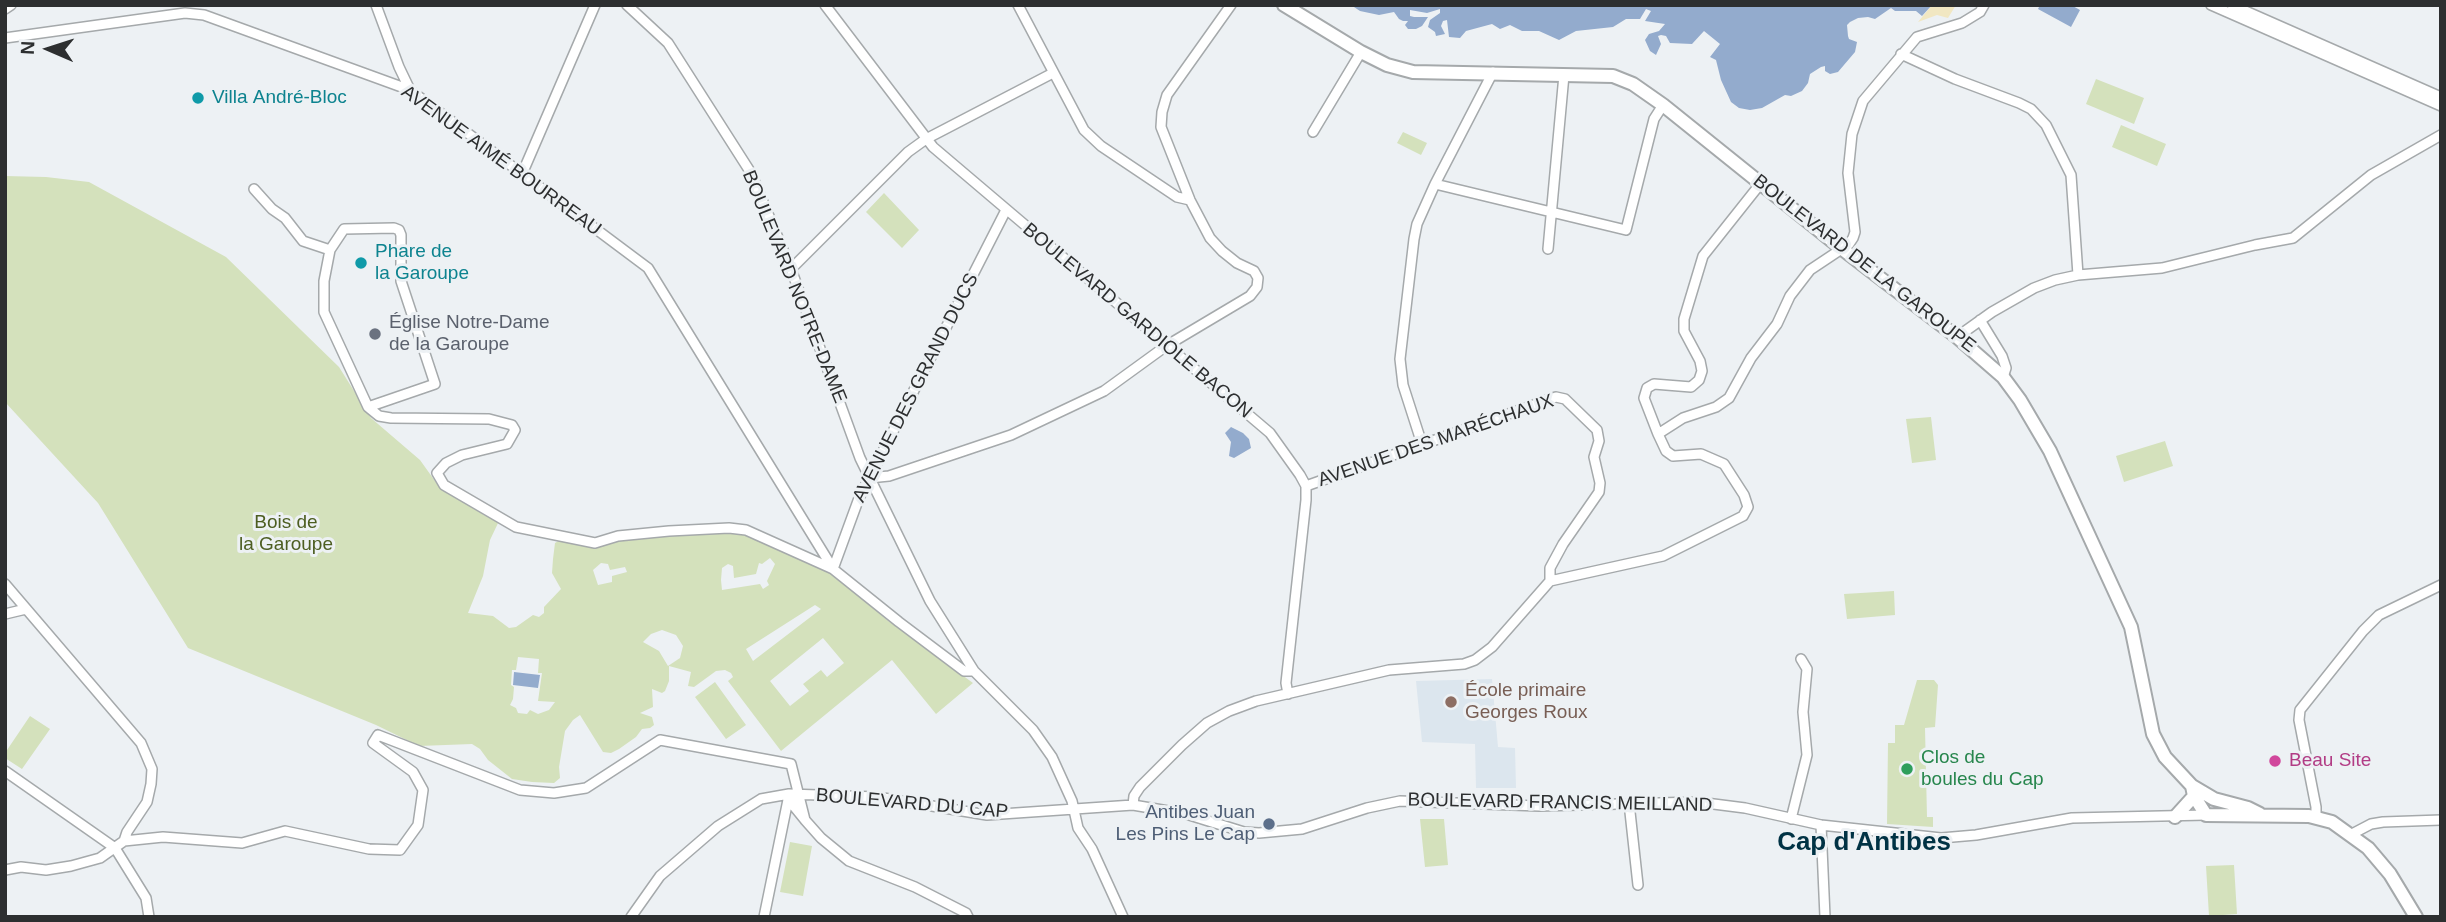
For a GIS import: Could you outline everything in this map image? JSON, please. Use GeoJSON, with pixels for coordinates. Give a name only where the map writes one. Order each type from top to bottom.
{"type":"FeatureCollection","features":[{"type":"Feature","properties":{"kind":"street"},"geometry":{"type":"LineString","coordinates":[[5,9],[11,5]]}},
{"type":"Feature","properties":{"kind":"street"},"geometry":{"type":"LineString","coordinates":[[376,5],[398,67],[410,90]]}},
{"type":"Feature","properties":{"kind":"street"},"geometry":{"type":"LineString","coordinates":[[522,174],[595,5]]}},
{"type":"Feature","properties":{"kind":"street","name":"BOULEVARD NOTRE-DAME"},"geometry":{"type":"LineString","coordinates":[[627,5],[668,43],[751,173],[869,478],[930,601],[974,671]]}},
{"type":"Feature","properties":{"kind":"street","name":"BOULEVARD GARDIOLE BACON"},"geometry":{"type":"LineString","coordinates":[[825,5],[926,139],[1270,433],[1306,486]]}},
{"type":"Feature","properties":{"kind":"street"},"geometry":{"type":"LineString","coordinates":[[1018,5],[1084,130],[1101,146],[1177,197],[1190,200]]}},
{"type":"Feature","properties":{"kind":"street"},"geometry":{"type":"LineString","coordinates":[[869,478],[889,476],[1011,435],[1104,391],[1166,346],[1250,296],[1257,287],[1258,278],[1254,271],[1237,263],[1210,238],[1190,200],[1161,127],[1161,112],[1167,95],[1230,5]]}},
{"type":"Feature","properties":{"kind":"street","name":"BOULEVARD DE LA GAROUPE"},"geometry":{"type":"LineString","coordinates":[[1284,5],[1361,52],[1387,65],[1413,72],[1613,76],[1633,84],[1957,337],[2003,377],[2050,451],[2131,627],[2153,734],[2158,744],[2193,791],[2260,814]]}},
{"type":"Feature","properties":{"kind":"street"},"geometry":{"type":"LineString","coordinates":[[1658,434],[1683,418],[1716,407],[1729,398],[1751,358],[1777,324],[1790,296],[1810,270],[1849,244],[1855,232],[1848,173],[1852,134],[1863,101],[1920,35],[1962,23],[1974,10],[1980,12],[1984,5]]}},
{"type":"Feature","properties":{"kind":"street"},"geometry":{"type":"LineString","coordinates":[[2211,5],[2441,106]]}},
{"type":"Feature","properties":{"kind":"street"},"geometry":{"type":"LineString","coordinates":[[2232,5],[2441,97]]}},
{"type":"Feature","properties":{"kind":"street","name":"AVENUE AIMÉ BOURREAU"},"geometry":{"type":"LineString","coordinates":[[5,37],[186,13],[204,15],[410,90],[648,268],[833,569]]}},
{"type":"Feature","properties":{"kind":"street"},"geometry":{"type":"LineString","coordinates":[[1313,132],[1361,52]]}},
{"type":"Feature","properties":{"kind":"street"},"geometry":{"type":"LineString","coordinates":[[1901,54],[1955,79],[2025,106],[2046,125],[2071,174],[2078,275]]}},
{"type":"Feature","properties":{"kind":"street"},"geometry":{"type":"LineString","coordinates":[[1422,444],[1403,385],[1401,359],[1413,239],[1435,184],[1493,72]]}},
{"type":"Feature","properties":{"kind":"street"},"geometry":{"type":"LineString","coordinates":[[790,269],[908,152],[926,139],[1053,73]]}},
{"type":"Feature","properties":{"kind":"street"},"geometry":{"type":"LineString","coordinates":[[1548,249],[1564,75]]}},
{"type":"Feature","properties":{"kind":"street"},"geometry":{"type":"LineString","coordinates":[[1435,184],[1626,230],[1654,119],[1663,105]]}},
{"type":"Feature","properties":{"kind":"street"},"geometry":{"type":"LineString","coordinates":[[1957,337],[2034,288],[2054,280],[2078,275],[2162,268],[2293,238],[2371,175],[2441,135]]}},
{"type":"Feature","properties":{"kind":"street"},"geometry":{"type":"LineString","coordinates":[[1133,805],[1134,796],[1140,787],[1207,723],[1229,711],[1256,701],[1388,670],[1451,666],[1475,660],[1492,647],[1550,581],[1662,556],[1743,516],[1748,507],[1744,495],[1724,464],[1701,454],[1673,456],[1666,451],[1644,398],[1647,388],[1654,384],[1691,387],[1699,380],[1702,371],[1700,361],[1685,331],[1684,319],[1703,256],[1761,183]]}},
{"type":"Feature","properties":{"kind":"street"},"geometry":{"type":"LineString","coordinates":[[254,189],[272,209],[285,218],[303,241],[330,250]]}},
{"type":"Feature","properties":{"kind":"street","name":"AVENUE DES GRAND DUCS"},"geometry":{"type":"LineString","coordinates":[[833,569],[859,498],[1006,210]]}},
{"type":"Feature","properties":{"kind":"street"},"geometry":{"type":"LineString","coordinates":[[368,407],[435,384],[401,279],[401,235],[399,230],[394,228],[344,229],[330,250],[324,281],[324,312],[368,407],[379,416],[489,419],[512,425],[514,436],[507,444],[462,455],[446,463],[438,473],[444,485],[516,527],[595,543],[618,536],[669,531],[729,528],[746,530],[833,569],[964,671],[974,671],[1033,730],[1052,757],[1072,801],[1078,828],[1092,849],[1122,917]]}},
{"type":"Feature","properties":{"kind":"street"},"geometry":{"type":"LineString","coordinates":[[1980,320],[2002,356],[2006,368],[2003,377]]}},
{"type":"Feature","properties":{"kind":"street","name":"AVENUE DES MARÉCHAUX"},"geometry":{"type":"LineString","coordinates":[[1306,486],[1556,397],[1565,399],[1597,430],[1599,441],[1594,457],[1600,483],[1599,492],[1550,568],[1550,581]]}},
{"type":"Feature","properties":{"kind":"street"},"geometry":{"type":"LineString","coordinates":[[1288,694],[1286,683],[1306,486]]}},
{"type":"Feature","properties":{"kind":"street"},"geometry":{"type":"LineString","coordinates":[[5,584],[141,743],[152,769],[151,784],[147,802],[124,841]]}},
{"type":"Feature","properties":{"kind":"street"},"geometry":{"type":"LineString","coordinates":[[2316,817],[2299,720],[2300,710],[2379,615],[2441,585]]}},
{"type":"Feature","properties":{"kind":"street"},"geometry":{"type":"LineString","coordinates":[[5,614],[26,610]]}},
{"type":"Feature","properties":{"kind":"street"},"geometry":{"type":"LineString","coordinates":[[1791,818],[1807,755],[1803,712],[1808,668],[1801,659]]}},
{"type":"Feature","properties":{"kind":"street"},"geometry":{"type":"LineString","coordinates":[[5,870],[22,867],[46,870],[71,866],[100,858],[124,841],[163,837],[242,843],[285,831],[369,849],[400,850],[418,825],[423,790],[413,772],[373,743],[377,735],[520,790],[554,793],[586,788],[660,740],[791,764],[794,794],[792,804],[821,838],[849,861],[915,887],[966,913],[968,917]]}},
{"type":"Feature","properties":{"kind":"street"},"geometry":{"type":"LineString","coordinates":[[5,771],[115,848],[146,898],[149,917]]}},
{"type":"Feature","properties":{"kind":"street"},"geometry":{"type":"LineString","coordinates":[[2175,817],[2193,791],[2210,815]]}},
{"type":"Feature","properties":{"kind":"street"},"geometry":{"type":"LineString","coordinates":[[764,917],[794,794]]}},
{"type":"Feature","properties":{"kind":"street","name":"BOULEVARD DU CAP"},"geometry":{"type":"LineString","coordinates":[[631,917],[660,876],[718,826],[761,799],[794,794],[877,797],[987,815],[1073,809]]}},
{"type":"Feature","properties":{"kind":"street"},"geometry":{"type":"LineString","coordinates":[[2210,815],[2214,799]]}},
{"type":"Feature","properties":{"kind":"street","name":"BOULEVARD FRANCIS MEILLAND"},"geometry":{"type":"LineString","coordinates":[[1073,809],[1133,805],[1186,814],[1244,832],[1259,833],[1302,829],[1367,808],[1400,801],[1539,806],[1698,802],[1745,808],[1821,825],[1951,837],[2072,818],[2260,814]]}},
{"type":"Feature","properties":{"kind":"street"},"geometry":{"type":"LineString","coordinates":[[1629,803],[1637,885]]}},
{"type":"Feature","properties":{"kind":"street"},"geometry":{"type":"LineString","coordinates":[[2260,814],[2316,817],[2332,822],[2368,849],[2390,874],[2416,917]]}},
{"type":"Feature","properties":{"kind":"street"},"geometry":{"type":"LineString","coordinates":[[2350,835],[2371,824],[2383,822],[2441,820]]}},
{"type":"Feature","properties":{"kind":"street"},"geometry":{"type":"LineString","coordinates":[[1821,825],[1825,917]]}},
{"type":"Feature","properties":{"kind":"shaded area"},"geometry":{"type":"Polygon","coordinates":[[[1492,679],[1498,747],[1515,748],[1516,788],[1476,788],[1475,744],[1422,742],[1416,681],[1492,679]]]}},
{"type":"Feature","properties":{"kind":"green space"},"geometry":{"type":"Polygon","coordinates":[[[2096,79],[2144,98],[2134,124],[2086,104],[2096,79]]]}},
{"type":"Feature","properties":{"kind":"green space"},"geometry":{"type":"Polygon","coordinates":[[[2121,125],[2166,144],[2157,166],[2112,147],[2121,125]]]}},
{"type":"Feature","properties":{"kind":"green space"},"geometry":{"type":"Polygon","coordinates":[[[1403,132],[1427,143],[1421,155],[1397,143],[1403,132]]]}},
{"type":"Feature","properties":{"kind":"green space","name":"Bois de la Garoupe"},"geometry":{"type":"Polygon","coordinates":[[[5,176],[89,182],[226,257],[339,367],[371,418],[420,460],[440,488],[499,521],[490,540],[483,576],[468,613],[493,616],[509,628],[516,627],[533,615],[539,617],[544,613],[544,607],[561,589],[552,573],[555,543],[564,538],[595,543],[618,536],[746,530],[833,569],[849,587],[887,620],[973,683],[936,714],[892,660],[781,751],[728,681],[733,677],[731,673],[725,670],[716,671],[694,687],[688,686],[691,672],[669,666],[669,681],[665,691],[662,693],[652,689],[653,707],[640,713],[652,717],[654,725],[650,728],[642,729],[619,749],[611,753],[603,752],[580,715],[565,731],[559,767],[560,778],[554,783],[512,779],[472,744],[419,746],[376,725],[188,648],[98,503],[5,402],[5,176]],[[770,558],[762,564],[759,563],[756,574],[734,578],[733,566],[728,564],[722,568],[722,590],[760,584],[763,589],[769,585],[767,581],[775,564],[770,558]],[[601,563],[593,570],[598,585],[612,582],[612,576],[627,572],[625,567],[610,570],[608,564],[601,563]],[[815,605],[746,649],[753,661],[821,609],[815,605]],[[662,630],[651,634],[643,642],[659,651],[668,666],[680,658],[683,646],[676,635],[662,630]],[[823,638],[770,681],[790,706],[809,691],[803,684],[821,670],[827,677],[844,663],[823,638]],[[518,657],[516,670],[512,670],[511,685],[514,687],[510,705],[516,708],[518,713],[527,714],[530,710],[538,714],[549,710],[555,702],[538,701],[542,673],[538,673],[539,659],[518,657]]]}},
{"type":"Feature","properties":{"kind":"green space"},"geometry":{"type":"Polygon","coordinates":[[[884,193],[919,230],[902,248],[866,212],[884,193]]]}},
{"type":"Feature","properties":{"kind":"green space"},"geometry":{"type":"Polygon","coordinates":[[[1931,417],[1936,460],[1912,463],[1906,419],[1931,417]]]}},
{"type":"Feature","properties":{"kind":"green space"},"geometry":{"type":"Polygon","coordinates":[[[2165,441],[2173,466],[2124,482],[2116,456],[2165,441]]]}},
{"type":"Feature","properties":{"kind":"green space"},"geometry":{"type":"Polygon","coordinates":[[[1894,591],[1895,615],[1847,619],[1844,594],[1894,591]]]}},
{"type":"Feature","properties":{"kind":"green space","name":"Clos de boules du Cap"},"geometry":{"type":"Polygon","coordinates":[[[1917,680],[1934,680],[1938,685],[1935,727],[1925,728],[1927,817],[1933,817],[1933,827],[1887,824],[1888,743],[1895,743],[1895,725],[1904,725],[1917,680]]]}},
{"type":"Feature","properties":{"kind":"green space"},"geometry":{"type":"Polygon","coordinates":[[[715,682],[746,725],[726,739],[695,697],[715,682]]]}},
{"type":"Feature","properties":{"kind":"green space"},"geometry":{"type":"Polygon","coordinates":[[[30,716],[50,729],[22,769],[5,758],[5,753],[30,716]]]}},
{"type":"Feature","properties":{"kind":"green space"},"geometry":{"type":"Polygon","coordinates":[[[1420,819],[1444,819],[1448,865],[1425,867],[1420,819]]]}},
{"type":"Feature","properties":{"kind":"green space"},"geometry":{"type":"Polygon","coordinates":[[[790,842],[812,846],[803,896],[780,892],[790,842]]]}},
{"type":"Feature","properties":{"kind":"green space"},"geometry":{"type":"Polygon","coordinates":[[[2234,865],[2237,914],[2209,916],[2206,866],[2234,865]]]}},
{"type":"Feature","properties":{"kind":"sand"},"geometry":{"type":"Polygon","coordinates":[[[1932,5],[1956,5],[1948,18],[1937,15],[1918,22],[1932,5]]]}},
{"type":"Feature","properties":{"kind":"water"},"geometry":{"type":"Polygon","coordinates":[[[1351,5],[1932,5],[1922,16],[1916,11],[1895,11],[1891,8],[1875,19],[1858,18],[1850,22],[1847,25],[1848,36],[1857,42],[1855,52],[1838,72],[1830,74],[1825,71],[1825,66],[1821,67],[1810,74],[1802,91],[1791,96],[1785,95],[1762,108],[1750,110],[1739,108],[1731,102],[1716,60],[1710,57],[1720,44],[1704,31],[1692,44],[1670,43],[1666,36],[1658,36],[1661,44],[1656,55],[1650,51],[1645,40],[1649,34],[1659,31],[1665,24],[1645,21],[1651,11],[1646,9],[1640,19],[1626,19],[1613,27],[1576,31],[1559,40],[1539,31],[1522,31],[1510,25],[1500,29],[1492,24],[1466,31],[1460,38],[1449,37],[1447,20],[1443,21],[1441,26],[1445,34],[1436,36],[1428,27],[1430,20],[1440,13],[1440,9],[1427,13],[1410,10],[1410,16],[1428,17],[1422,26],[1408,29],[1405,25],[1408,21],[1399,19],[1394,12],[1379,15],[1360,11],[1351,5]]]}},
{"type":"Feature","properties":{"kind":"water"},"geometry":{"type":"Polygon","coordinates":[[[2040,5],[2071,5],[2080,10],[2071,27],[2038,9],[2040,5]]]}},
{"type":"Feature","properties":{"kind":"water"},"geometry":{"type":"Polygon","coordinates":[[[1231,427],[1249,439],[1251,448],[1234,458],[1229,456],[1231,442],[1225,433],[1231,427]]]}},
{"type":"Feature","properties":{"kind":"water"},"geometry":{"type":"Polygon","coordinates":[[[514,672],[540,675],[538,688],[513,685],[514,672]]]}},
{"type":"Feature","properties":{"kind":"place","name":"Villa André-Bloc"},"geometry":{"type":"Point","coordinates":[198,98]}},
{"type":"Feature","properties":{"kind":"place","name":"Phare de la Garoupe"},"geometry":{"type":"Point","coordinates":[361,263]}},
{"type":"Feature","properties":{"kind":"place","name":"Église Notre-Dame de la Garoupe"},"geometry":{"type":"Point","coordinates":[375,334]}},
{"type":"Feature","properties":{"kind":"place","name":"École primaire Georges Roux"},"geometry":{"type":"Point","coordinates":[1451,702]}},
{"type":"Feature","properties":{"kind":"place","name":"Beau Site"},"geometry":{"type":"Point","coordinates":[2275,761]}},
{"type":"Feature","properties":{"kind":"place","name":"Clos de boules du Cap"},"geometry":{"type":"Point","coordinates":[1907,769]}},
{"type":"Feature","properties":{"kind":"place","name":"Antibes Juan Les Pins Le Cap"},"geometry":{"type":"Point","coordinates":[1269,824]}},
{"type":"Feature","properties":{"kind":"district","name":"Cap d'Antibes"},"geometry":{"type":"Point","coordinates":[1864,843]}}]}
